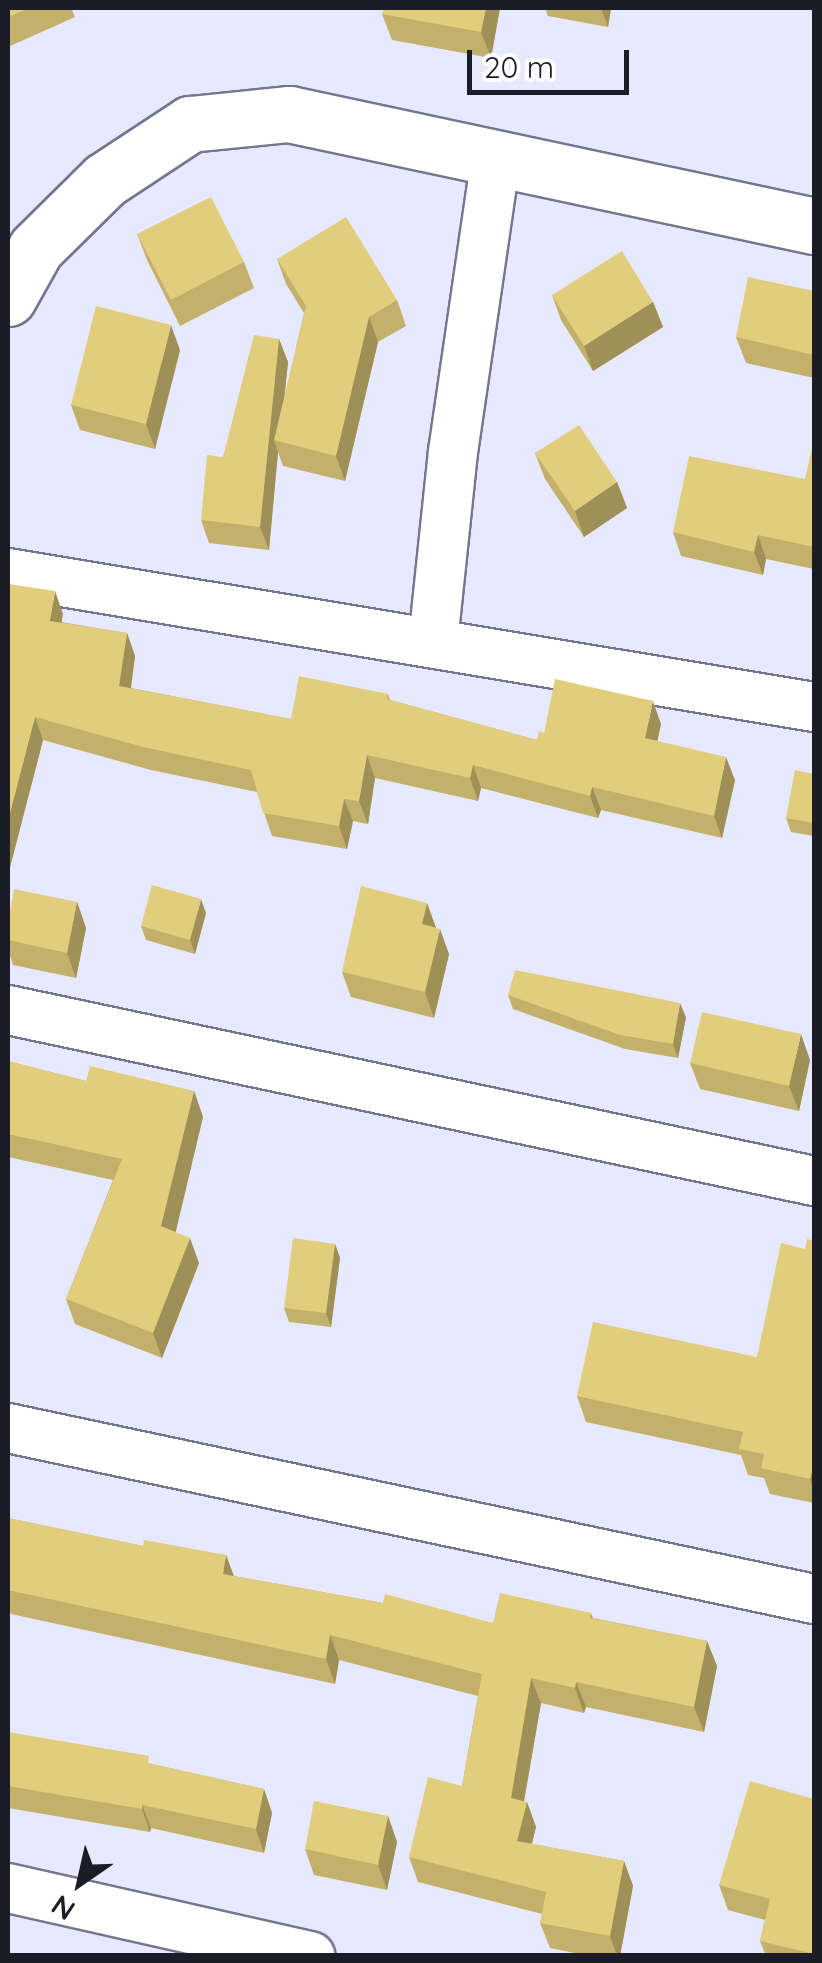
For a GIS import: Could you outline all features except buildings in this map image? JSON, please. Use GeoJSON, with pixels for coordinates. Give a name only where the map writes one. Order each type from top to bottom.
{"type":"FeatureCollection","features":[{"type":"Feature","properties":{"kind":"street"},"geometry":{"type":"LineString","coordinates":[[8,298],[36,248],[105,180],[190,124],[289,114],[814,226]]}},
{"type":"Feature","properties":{"kind":"street"},"geometry":{"type":"LineString","coordinates":[[433,642],[453,452],[496,156]]}},
{"type":"Feature","properties":{"kind":"street"},"geometry":{"type":"LineString","coordinates":[[8,573],[814,708]]}},
{"type":"Feature","properties":{"kind":"street"},"geometry":{"type":"LineString","coordinates":[[8,1010],[814,1181]]}},
{"type":"Feature","properties":{"kind":"street"},"geometry":{"type":"LineString","coordinates":[[8,1428],[814,1599]]}},
{"type":"Feature","properties":{"kind":"street"},"geometry":{"type":"LineString","coordinates":[[8,1888],[310,1956]]}}]}
